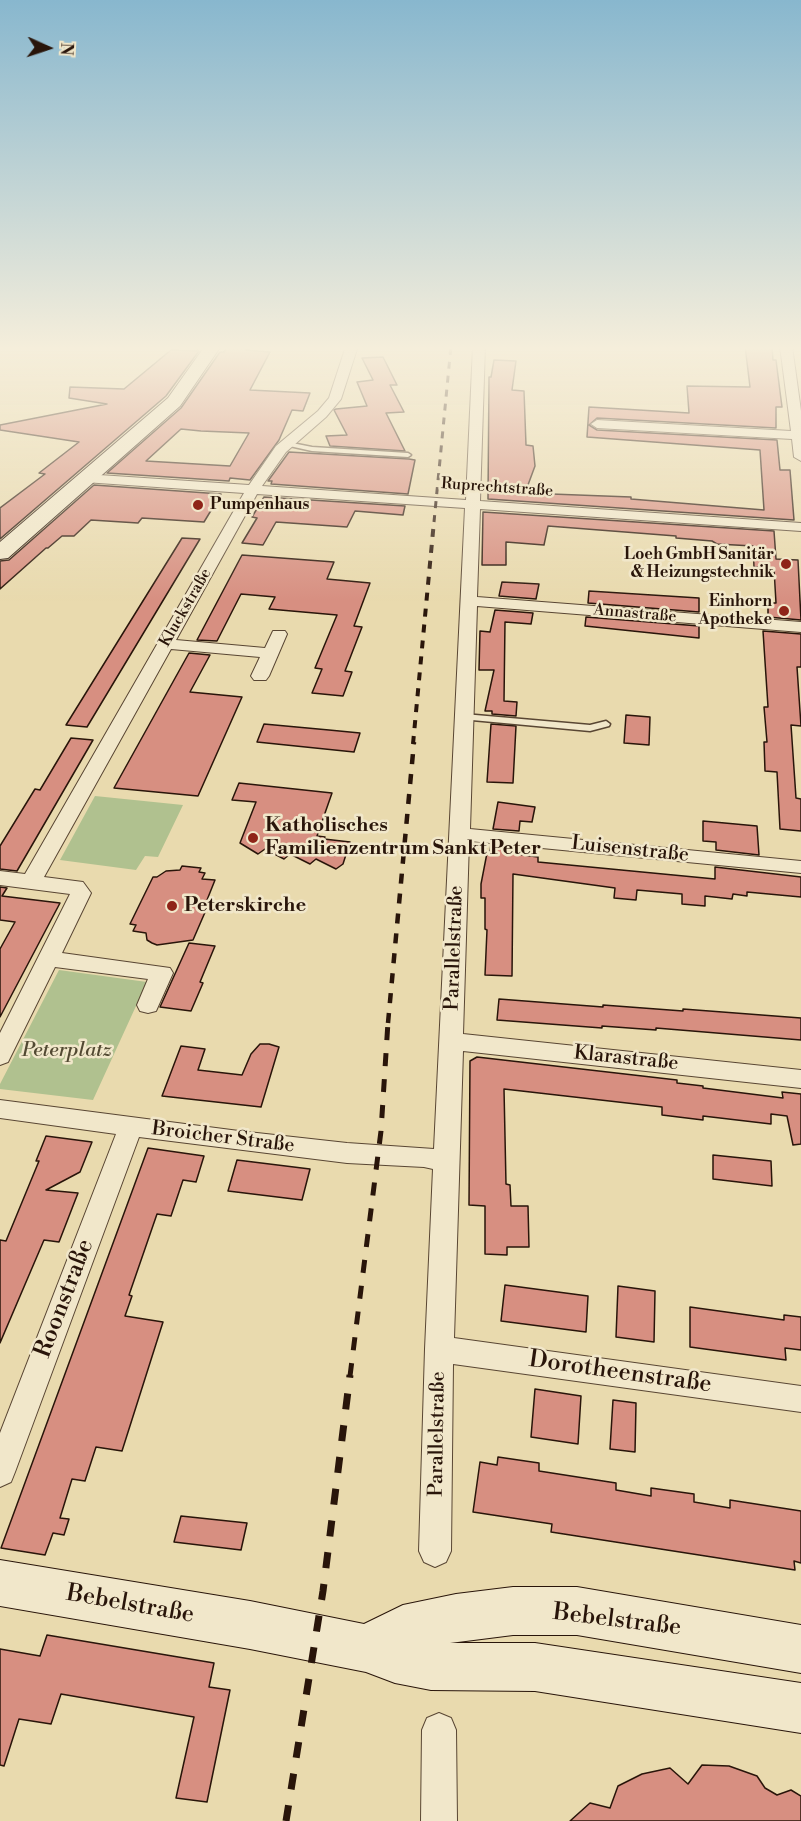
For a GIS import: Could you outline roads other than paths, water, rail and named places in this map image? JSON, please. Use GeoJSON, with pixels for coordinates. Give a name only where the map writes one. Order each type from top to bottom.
{"type":"FeatureCollection","features":[{"type":"Feature","properties":{"kind":"street"},"geometry":{"type":"LineString","coordinates":[[0,553],[140,431]]}},
{"type":"Feature","properties":{"kind":"street","name":"Kluckstraße"},"geometry":{"type":"LineString","coordinates":[[31,882],[253,489],[273,458],[302,431]]}},
{"type":"Feature","properties":{"kind":"street","name":"Parallelstraße"},"geometry":{"type":"LineString","coordinates":[[435,1551],[439,1349],[476,431]]}},
{"type":"Feature","properties":{"kind":"street"},"geometry":{"type":"LineString","coordinates":[[725,431],[798,435]]}},
{"type":"Feature","properties":{"kind":"street"},"geometry":{"type":"LineString","coordinates":[[798,431],[801,457]]}},
{"type":"Feature","properties":{"kind":"street","name":"Ruprechtstraße"},"geometry":{"type":"LineString","coordinates":[[84,478],[801,527]]}},
{"type":"Feature","properties":{"kind":"street","name":"Annastraße"},"geometry":{"type":"LineString","coordinates":[[469,601],[801,627]]}},
{"type":"Feature","properties":{"kind":"street"},"geometry":{"type":"LineString","coordinates":[[260,676],[279,634]]}},
{"type":"Feature","properties":{"kind":"street"},"geometry":{"type":"LineString","coordinates":[[165,644],[270,653]]}},
{"type":"Feature","properties":{"kind":"street","name":"Luisenstraße"},"geometry":{"type":"LineString","coordinates":[[459,834],[801,867]]}},
{"type":"Feature","properties":{"kind":"street"},"geometry":{"type":"LineString","coordinates":[[0,878],[76,887],[81,893],[0,1056]]}},
{"type":"Feature","properties":{"kind":"street"},"geometry":{"type":"LineString","coordinates":[[49,959],[162,973],[148,1005]]}},
{"type":"Feature","properties":{"kind":"street","name":"Klarastraße"},"geometry":{"type":"LineString","coordinates":[[452,1041],[801,1079]]}},
{"type":"Feature","properties":{"kind":"street","name":"Broicher Straße"},"geometry":{"type":"LineString","coordinates":[[0,1109],[346,1153],[424,1157],[447,1162]]}},
{"type":"Feature","properties":{"kind":"street","name":"Roonstraße"},"geometry":{"type":"LineString","coordinates":[[0,1472],[131,1126]]}},
{"type":"Feature","properties":{"kind":"street","name":"Dorotheenstraße"},"geometry":{"type":"LineString","coordinates":[[439,1349],[801,1399]]}},
{"type":"Feature","properties":{"kind":"street","name":"Bebelstraße"},"geometry":{"type":"LineString","coordinates":[[0,1583],[250,1624],[366,1647],[395,1659],[431,1666],[535,1667],[801,1708]]}},
{"type":"Feature","properties":{"kind":"street","name":"Bebelstraße"},"geometry":{"type":"LineString","coordinates":[[366,1647],[403,1629],[456,1618],[513,1611],[577,1611],[801,1649]]}},
{"type":"Feature","properties":{"kind":"street"},"geometry":{"type":"LineString","coordinates":[[439,1730],[439,1821]]}},
{"type":"Feature","properties":{"kind":"lane"},"geometry":{"type":"LineString","coordinates":[[286,444],[312,449],[408,455]]}},
{"type":"Feature","properties":{"kind":"lane"},"geometry":{"type":"LineString","coordinates":[[464,717],[590,728],[606,724]]}},
{"type":"Feature","properties":{"kind":"railway"},"geometry":{"type":"LineString","coordinates":[[434,522],[443,431]]}},
{"type":"Feature","properties":{"kind":"railway"},"geometry":{"type":"LineString","coordinates":[[413,744],[434,521]]}},
{"type":"Feature","properties":{"kind":"railway"},"geometry":{"type":"LineString","coordinates":[[388,1023],[414,742]]}},
{"type":"Feature","properties":{"kind":"railway"},"geometry":{"type":"LineString","coordinates":[[350,1376],[381,1131],[388,1022]]}},
{"type":"Feature","properties":{"kind":"railway"},"geometry":{"type":"LineString","coordinates":[[286,1821],[323,1591],[350,1375]]}},
{"type":"Feature","properties":{"kind":"place","name":"Pumpenhaus"},"geometry":{"type":"Point","coordinates":[198,505]}},
{"type":"Feature","properties":{"kind":"place","name":"Loeh GmbH Sanitär & Heizungstechnik"},"geometry":{"type":"Point","coordinates":[786,564]}},
{"type":"Feature","properties":{"kind":"place","name":"Einhorn Apotheke"},"geometry":{"type":"Point","coordinates":[784,611]}},
{"type":"Feature","properties":{"kind":"place","name":"Katholisches Familienzentrum Sankt Peter"},"geometry":{"type":"Point","coordinates":[253,838]}},
{"type":"Feature","properties":{"kind":"place","name":"Peterskirche"},"geometry":{"type":"Point","coordinates":[172,906]}},
{"type":"Feature","properties":{"kind":"park label","name":"Peterplatz"},"geometry":{"type":"Point","coordinates":[67,1051]}}]}
